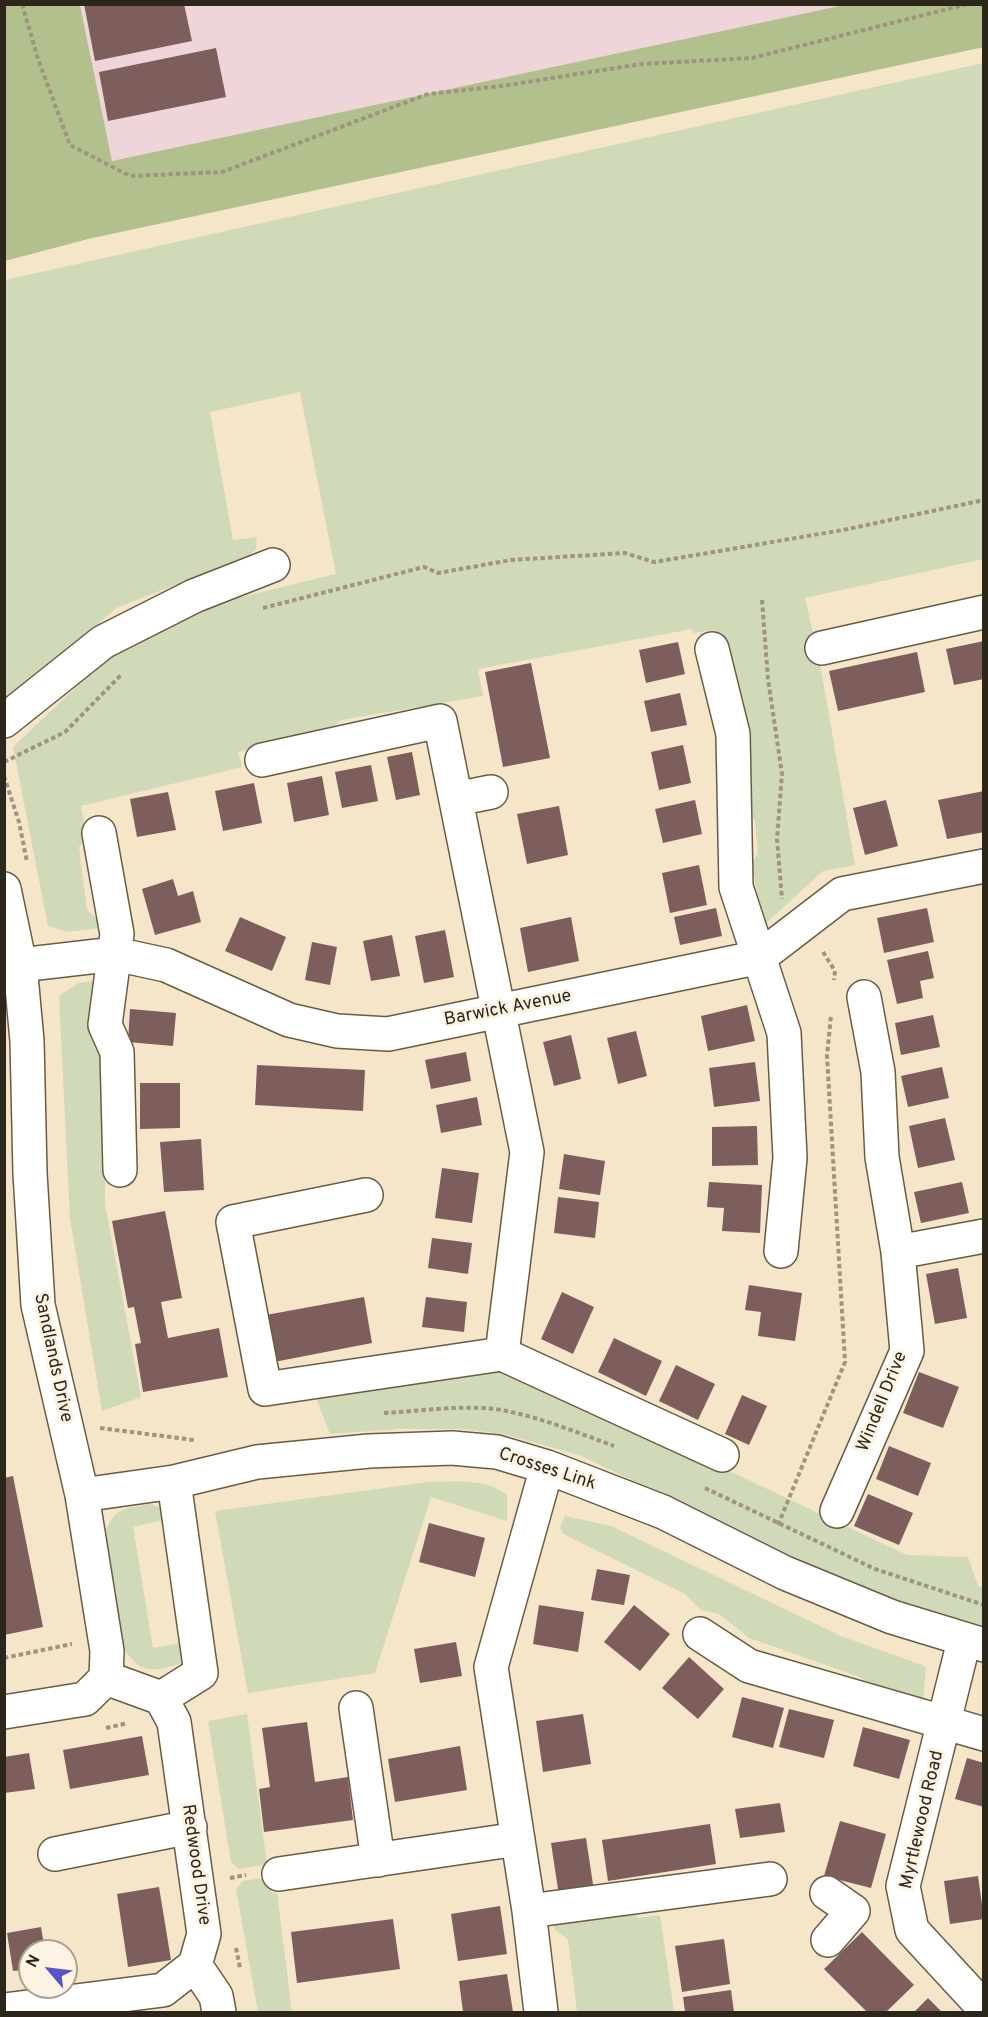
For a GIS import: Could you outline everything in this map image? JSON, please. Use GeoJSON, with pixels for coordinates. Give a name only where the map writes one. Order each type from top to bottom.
{"type":"FeatureCollection","features":[{"type":"Feature","properties":{"kind":"street"},"geometry":{"type":"LineString","coordinates":[[4,721],[103,642],[194,596],[273,565]]}},
{"type":"Feature","properties":{"kind":"street"},"geometry":{"type":"LineString","coordinates":[[822,648],[984,612]]}},
{"type":"Feature","properties":{"kind":"street"},"geometry":{"type":"LineString","coordinates":[[712,649],[733,734],[736,887],[784,1034],[790,1158],[781,1251]]}},
{"type":"Feature","properties":{"kind":"street"},"geometry":{"type":"LineString","coordinates":[[262,760],[440,721],[526,1152],[502,1354]]}},
{"type":"Feature","properties":{"kind":"street"},"geometry":{"type":"LineString","coordinates":[[456,799],[492,792]]}},
{"type":"Feature","properties":{"kind":"street"},"geometry":{"type":"LineString","coordinates":[[99,833],[117,934],[105,1024],[117,1052],[120,1170]]}},
{"type":"Feature","properties":{"kind":"street","name":"Barwick Avenue"},"geometry":{"type":"LineString","coordinates":[[20,965],[116,954],[166,965],[289,1020],[337,1031],[388,1034],[760,957],[842,894],[984,866]]}},
{"type":"Feature","properties":{"kind":"street","name":"Sandlands Drive"},"geometry":{"type":"LineString","coordinates":[[4,889],[20,965],[27,1041],[17,1174],[38,1305],[82,1495],[107,1651],[106,1678]]}},
{"type":"Feature","properties":{"kind":"street","name":"Windell Drive"},"geometry":{"type":"LineString","coordinates":[[837,1511],[907,1351],[898,1252],[882,1157],[878,1072],[864,997]]}},
{"type":"Feature","properties":{"kind":"street"},"geometry":{"type":"LineString","coordinates":[[366,1195],[233,1222],[265,1389],[502,1354],[722,1455]]}},
{"type":"Feature","properties":{"kind":"street"},"geometry":{"type":"LineString","coordinates":[[898,1252],[984,1236]]}},
{"type":"Feature","properties":{"kind":"street","name":"Crosses Link"},"geometry":{"type":"LineString","coordinates":[[82,1495],[174,1482],[257,1462],[369,1450],[452,1448],[497,1452],[547,1467],[663,1512],[785,1573],[892,1617],[974,1643]]}},
{"type":"Feature","properties":{"kind":"street"},"geometry":{"type":"LineString","coordinates":[[542,2013],[529,1911],[491,1667],[547,1467]]}},
{"type":"Feature","properties":{"kind":"street"},"geometry":{"type":"LineString","coordinates":[[4,1712],[85,1699],[106,1678],[161,1698],[201,1673],[174,1482]]}},
{"type":"Feature","properties":{"kind":"street"},"geometry":{"type":"LineString","coordinates":[[700,1634],[749,1666],[945,1725],[984,1734]]}},
{"type":"Feature","properties":{"kind":"street","name":"Myrtlewood Road"},"geometry":{"type":"LineString","coordinates":[[974,1643],[945,1725],[903,1886],[905,1906],[912,1930],[984,2008]]}},
{"type":"Feature","properties":{"kind":"street","name":"Redwood Drive"},"geometry":{"type":"LineString","coordinates":[[161,1698],[174,1722],[204,1934],[195,1965]]}},
{"type":"Feature","properties":{"kind":"street"},"geometry":{"type":"LineString","coordinates":[[356,1708],[378,1860]]}},
{"type":"Feature","properties":{"kind":"street"},"geometry":{"type":"LineString","coordinates":[[55,1854],[190,1827]]}},
{"type":"Feature","properties":{"kind":"street"},"geometry":{"type":"LineString","coordinates":[[279,1875],[518,1839]]}},
{"type":"Feature","properties":{"kind":"street"},"geometry":{"type":"LineString","coordinates":[[529,1911],[770,1879]]}},
{"type":"Feature","properties":{"kind":"street"},"geometry":{"type":"LineString","coordinates":[[828,1940],[840,1902],[905,1906]]}},
{"type":"Feature","properties":{"kind":"street"},"geometry":{"type":"LineString","coordinates":[[4,2010],[163,1990],[195,1965],[216,1996],[219,2013]]}},
{"type":"Feature","properties":{"kind":"path"},"geometry":{"type":"LineString","coordinates":[[22,4],[38,59],[70,145],[130,176],[222,172],[428,94],[502,86],[641,64],[752,58],[968,4]]}},
{"type":"Feature","properties":{"kind":"path"},"geometry":{"type":"LineString","coordinates":[[252,612],[423,567],[438,573],[511,560],[625,553],[654,562],[843,530],[984,500]]}},
{"type":"Feature","properties":{"kind":"path"},"geometry":{"type":"LineString","coordinates":[[4,762],[65,732],[98,696],[130,667]]}},
{"type":"Feature","properties":{"kind":"path"},"geometry":{"type":"LineString","coordinates":[[4,776],[19,822],[27,865]]}},
{"type":"Feature","properties":{"kind":"path"},"geometry":{"type":"LineString","coordinates":[[383,1413],[450,1408],[495,1410],[564,1428],[616,1447]]}},
{"type":"Feature","properties":{"kind":"path"},"geometry":{"type":"LineString","coordinates":[[94,1427],[206,1442]]}},
{"type":"Feature","properties":{"kind":"path"},"geometry":{"type":"LineString","coordinates":[[698,1484],[875,1569],[984,1605]]}},
{"type":"Feature","properties":{"kind":"path"},"geometry":{"type":"LineString","coordinates":[[4,1658],[77,1643]]}},
{"type":"Feature","properties":{"kind":"path"},"geometry":{"type":"LineString","coordinates":[[236,1946],[242,1979]]}},
{"type":"Feature","properties":{"kind":"shaded area"},"geometry":{"type":"Polygon","coordinates":[[[80,5],[844,5],[112,161],[80,5]]]}},
{"type":"Feature","properties":{"kind":"green space"},"geometry":{"type":"Polygon","coordinates":[[[5,4],[80,5],[112,161],[844,5],[983,5],[984,47],[88,239],[5,261],[5,4]]]}},
{"type":"Feature","properties":{"kind":"green space"},"geometry":{"type":"Polygon","coordinates":[[[983,63],[983,559],[805,598],[820,663],[855,865],[823,871],[762,927],[752,862],[758,854],[755,820],[745,810],[740,762],[751,745],[734,679],[726,673],[713,630],[693,633],[692,629],[478,669],[483,696],[341,720],[332,728],[238,752],[242,767],[81,806],[87,837],[79,847],[87,910],[98,920],[100,928],[68,932],[48,926],[13,747],[117,648],[200,607],[336,574],[300,392],[210,412],[233,540],[257,537],[256,549],[247,557],[116,608],[5,708],[5,280],[983,63]]]}},
{"type":"Feature","properties":{"kind":"green space"},"geometry":{"type":"Polygon","coordinates":[[[104,980],[92,996],[88,1030],[105,1057],[105,1204],[141,1397],[102,1411],[70,1218],[59,996],[78,983],[104,980]]]}},
{"type":"Feature","properties":{"kind":"green space"},"geometry":{"type":"Polygon","coordinates":[[[495,1370],[531,1381],[687,1451],[907,1555],[968,1557],[978,1586],[983,1588],[983,1630],[857,1588],[579,1455],[503,1434],[463,1429],[398,1429],[330,1434],[315,1395],[495,1370]]]}},
{"type":"Feature","properties":{"kind":"green space"},"geometry":{"type":"Polygon","coordinates":[[[428,1482],[479,1483],[499,1490],[507,1495],[507,1521],[431,1497],[375,1673],[248,1693],[215,1511],[428,1482]]]}},
{"type":"Feature","properties":{"kind":"green space"},"geometry":{"type":"Polygon","coordinates":[[[150,1504],[162,1508],[168,1519],[133,1527],[153,1648],[190,1641],[184,1663],[158,1669],[138,1665],[125,1651],[105,1535],[116,1514],[126,1509],[150,1504]]]}},
{"type":"Feature","properties":{"kind":"green space"},"geometry":{"type":"Polygon","coordinates":[[[565,1516],[611,1526],[841,1636],[922,1665],[926,1668],[923,1702],[876,1688],[860,1677],[749,1638],[719,1614],[701,1610],[685,1594],[563,1534],[560,1528],[565,1516]]]}},
{"type":"Feature","properties":{"kind":"green space"},"geometry":{"type":"Polygon","coordinates":[[[247,1714],[267,1864],[239,1869],[231,1862],[208,1721],[247,1714]]]}},
{"type":"Feature","properties":{"kind":"green space"},"geometry":{"type":"Polygon","coordinates":[[[270,1877],[272,1893],[277,1893],[292,2012],[258,2012],[236,1889],[243,1881],[270,1877]]]}},
{"type":"Feature","properties":{"kind":"green space"},"geometry":{"type":"Polygon","coordinates":[[[636,1908],[637,1918],[660,1915],[674,2012],[577,2012],[568,1939],[555,1930],[554,1921],[636,1908]]]}},
{"type":"Feature","properties":{"kind":"building"},"geometry":{"type":"Polygon","coordinates":[[[84,4],[184,4],[192,41],[95,61],[84,4]]]}},
{"type":"Feature","properties":{"kind":"building"},"geometry":{"type":"Polygon","coordinates":[[[216,48],[226,97],[108,121],[99,72],[216,48]]]}},
{"type":"Feature","properties":{"kind":"building"},"geometry":{"type":"Polygon","coordinates":[[[984,641],[984,679],[954,685],[946,649],[984,641]]]}},
{"type":"Feature","properties":{"kind":"building"},"geometry":{"type":"Polygon","coordinates":[[[678,642],[685,674],[646,683],[639,650],[678,642]]]}},
{"type":"Feature","properties":{"kind":"building"},"geometry":{"type":"Polygon","coordinates":[[[917,652],[925,692],[838,711],[829,671],[917,652]]]}},
{"type":"Feature","properties":{"kind":"building"},"geometry":{"type":"Polygon","coordinates":[[[531,663],[550,758],[503,767],[485,672],[531,663]]]}},
{"type":"Feature","properties":{"kind":"building"},"geometry":{"type":"Polygon","coordinates":[[[680,693],[687,725],[651,732],[644,701],[680,693]]]}},
{"type":"Feature","properties":{"kind":"building"},"geometry":{"type":"Polygon","coordinates":[[[683,745],[691,783],[659,790],[651,752],[683,745]]]}},
{"type":"Feature","properties":{"kind":"building"},"geometry":{"type":"Polygon","coordinates":[[[412,752],[420,795],[396,800],[387,757],[412,752]]]}},
{"type":"Feature","properties":{"kind":"building"},"geometry":{"type":"Polygon","coordinates":[[[371,765],[378,801],[342,808],[335,772],[371,765]]]}},
{"type":"Feature","properties":{"kind":"building"},"geometry":{"type":"Polygon","coordinates":[[[322,776],[329,815],[294,822],[287,783],[322,776]]]}},
{"type":"Feature","properties":{"kind":"building"},"geometry":{"type":"Polygon","coordinates":[[[254,783],[262,823],[223,831],[215,791],[254,783]]]}},
{"type":"Feature","properties":{"kind":"building"},"geometry":{"type":"Polygon","coordinates":[[[984,791],[984,832],[947,839],[938,800],[984,791]]]}},
{"type":"Feature","properties":{"kind":"building"},"geometry":{"type":"Polygon","coordinates":[[[168,792],[176,830],[137,837],[130,799],[168,792]]]}},
{"type":"Feature","properties":{"kind":"building"},"geometry":{"type":"Polygon","coordinates":[[[695,800],[702,834],[663,843],[655,809],[695,800]]]}},
{"type":"Feature","properties":{"kind":"building"},"geometry":{"type":"Polygon","coordinates":[[[886,800],[898,846],[865,855],[853,808],[886,800]]]}},
{"type":"Feature","properties":{"kind":"building"},"geometry":{"type":"Polygon","coordinates":[[[559,806],[568,855],[527,864],[517,814],[559,806]]]}},
{"type":"Feature","properties":{"kind":"building"},"geometry":{"type":"Polygon","coordinates":[[[699,865],[707,905],[670,913],[662,873],[699,865]]]}},
{"type":"Feature","properties":{"kind":"building"},"geometry":{"type":"Polygon","coordinates":[[[173,879],[178,896],[193,891],[201,922],[155,935],[142,889],[173,879]]]}},
{"type":"Feature","properties":{"kind":"building"},"geometry":{"type":"Polygon","coordinates":[[[716,908],[722,936],[680,945],[674,917],[716,908]]]}},
{"type":"Feature","properties":{"kind":"building"},"geometry":{"type":"Polygon","coordinates":[[[927,908],[934,942],[884,953],[877,918],[927,908]]]}},
{"type":"Feature","properties":{"kind":"building"},"geometry":{"type":"Polygon","coordinates":[[[240,917],[286,937],[272,971],[225,951],[240,917]]]}},
{"type":"Feature","properties":{"kind":"building"},"geometry":{"type":"Polygon","coordinates":[[[571,917],[579,961],[528,972],[520,928],[571,917]]]}},
{"type":"Feature","properties":{"kind":"building"},"geometry":{"type":"Polygon","coordinates":[[[445,930],[454,977],[424,983],[415,936],[445,930]]]}},
{"type":"Feature","properties":{"kind":"building"},"geometry":{"type":"Polygon","coordinates":[[[392,935],[400,976],[371,981],[363,941],[392,935]]]}},
{"type":"Feature","properties":{"kind":"building"},"geometry":{"type":"Polygon","coordinates":[[[312,942],[337,947],[330,985],[305,980],[312,942]]]}},
{"type":"Feature","properties":{"kind":"building"},"geometry":{"type":"Polygon","coordinates":[[[928,951],[934,978],[920,981],[923,998],[897,1004],[887,960],[928,951]]]}},
{"type":"Feature","properties":{"kind":"building"},"geometry":{"type":"Polygon","coordinates":[[[747,1005],[755,1041],[708,1051],[701,1016],[747,1005]]]}},
{"type":"Feature","properties":{"kind":"building"},"geometry":{"type":"Polygon","coordinates":[[[130,1009],[176,1013],[173,1046],[128,1042],[130,1009]]]}},
{"type":"Feature","properties":{"kind":"building"},"geometry":{"type":"Polygon","coordinates":[[[933,1015],[940,1047],[901,1055],[895,1023],[933,1015]]]}},
{"type":"Feature","properties":{"kind":"building"},"geometry":{"type":"Polygon","coordinates":[[[636,1031],[647,1076],[618,1084],[607,1038],[636,1031]]]}},
{"type":"Feature","properties":{"kind":"building"},"geometry":{"type":"Polygon","coordinates":[[[571,1035],[581,1079],[554,1086],[543,1042],[571,1035]]]}},
{"type":"Feature","properties":{"kind":"building"},"geometry":{"type":"Polygon","coordinates":[[[466,1052],[471,1081],[431,1089],[425,1060],[466,1052]]]}},
{"type":"Feature","properties":{"kind":"building"},"geometry":{"type":"Polygon","coordinates":[[[755,1062],[760,1101],[714,1107],[709,1068],[755,1062]]]}},
{"type":"Feature","properties":{"kind":"building"},"geometry":{"type":"Polygon","coordinates":[[[257,1065],[365,1070],[363,1111],[255,1105],[257,1065]]]}},
{"type":"Feature","properties":{"kind":"building"},"geometry":{"type":"Polygon","coordinates":[[[942,1067],[949,1098],[908,1107],[901,1076],[942,1067]]]}},
{"type":"Feature","properties":{"kind":"building"},"geometry":{"type":"Polygon","coordinates":[[[140,1083],[180,1083],[180,1128],[140,1129],[140,1083]]]}},
{"type":"Feature","properties":{"kind":"building"},"geometry":{"type":"Polygon","coordinates":[[[477,1097],[482,1125],[441,1133],[436,1105],[477,1097]]]}},
{"type":"Feature","properties":{"kind":"building"},"geometry":{"type":"Polygon","coordinates":[[[945,1118],[955,1160],[918,1168],[909,1126],[945,1118]]]}},
{"type":"Feature","properties":{"kind":"building"},"geometry":{"type":"Polygon","coordinates":[[[757,1126],[758,1165],[712,1166],[712,1127],[757,1126]]]}},
{"type":"Feature","properties":{"kind":"building"},"geometry":{"type":"Polygon","coordinates":[[[201,1139],[204,1190],[164,1192],[160,1142],[201,1139]]]}},
{"type":"Feature","properties":{"kind":"building"},"geometry":{"type":"Polygon","coordinates":[[[564,1154],[605,1161],[600,1195],[559,1189],[564,1154]]]}},
{"type":"Feature","properties":{"kind":"building"},"geometry":{"type":"Polygon","coordinates":[[[442,1168],[479,1173],[472,1223],[435,1218],[442,1168]]]}},
{"type":"Feature","properties":{"kind":"building"},"geometry":{"type":"Polygon","coordinates":[[[709,1182],[762,1185],[760,1233],[722,1231],[724,1208],[707,1207],[709,1182]]]}},
{"type":"Feature","properties":{"kind":"building"},"geometry":{"type":"Polygon","coordinates":[[[962,1182],[969,1213],[921,1223],[914,1192],[962,1182]]]}},
{"type":"Feature","properties":{"kind":"building"},"geometry":{"type":"Polygon","coordinates":[[[558,1197],[599,1202],[595,1238],[554,1233],[558,1197]]]}},
{"type":"Feature","properties":{"kind":"building"},"geometry":{"type":"Polygon","coordinates":[[[165,1211],[182,1298],[161,1302],[168,1338],[219,1328],[228,1377],[143,1392],[135,1344],[141,1343],[134,1307],[128,1308],[112,1221],[165,1211]]]}},
{"type":"Feature","properties":{"kind":"building"},"geometry":{"type":"Polygon","coordinates":[[[432,1238],[472,1243],[468,1274],[428,1268],[432,1238]]]}},
{"type":"Feature","properties":{"kind":"building"},"geometry":{"type":"Polygon","coordinates":[[[958,1268],[967,1318],[935,1324],[926,1274],[958,1268]]]}},
{"type":"Feature","properties":{"kind":"building"},"geometry":{"type":"Polygon","coordinates":[[[749,1285],[802,1293],[795,1341],[758,1336],[761,1312],[745,1310],[749,1285]]]}},
{"type":"Feature","properties":{"kind":"building"},"geometry":{"type":"Polygon","coordinates":[[[562,1292],[594,1307],[573,1354],[541,1339],[562,1292]]]}},
{"type":"Feature","properties":{"kind":"building"},"geometry":{"type":"Polygon","coordinates":[[[364,1297],[372,1343],[274,1362],[266,1315],[364,1297]]]}},
{"type":"Feature","properties":{"kind":"building"},"geometry":{"type":"Polygon","coordinates":[[[426,1297],[467,1302],[464,1332],[422,1327],[426,1297]]]}},
{"type":"Feature","properties":{"kind":"building"},"geometry":{"type":"Polygon","coordinates":[[[614,1338],[662,1361],[646,1396],[598,1372],[614,1338]]]}},
{"type":"Feature","properties":{"kind":"building"},"geometry":{"type":"Polygon","coordinates":[[[676,1365],[715,1384],[698,1420],[659,1401],[676,1365]]]}},
{"type":"Feature","properties":{"kind":"building"},"geometry":{"type":"Polygon","coordinates":[[[919,1372],[959,1387],[943,1428],[903,1413],[919,1372]]]}},
{"type":"Feature","properties":{"kind":"building"},"geometry":{"type":"Polygon","coordinates":[[[742,1395],[767,1406],[749,1445],[725,1434],[742,1395]]]}},
{"type":"Feature","properties":{"kind":"building"},"geometry":{"type":"Polygon","coordinates":[[[889,1446],[931,1463],[918,1496],[876,1479],[889,1446]]]}},
{"type":"Feature","properties":{"kind":"building"},"geometry":{"type":"Polygon","coordinates":[[[13,1476],[43,1627],[4,1635],[4,1478],[13,1476]]]}},
{"type":"Feature","properties":{"kind":"building"},"geometry":{"type":"Polygon","coordinates":[[[868,1494],[913,1513],[899,1545],[854,1526],[868,1494]]]}},
{"type":"Feature","properties":{"kind":"building"},"geometry":{"type":"Polygon","coordinates":[[[429,1523],[485,1538],[475,1577],[419,1562],[429,1523]]]}},
{"type":"Feature","properties":{"kind":"building"},"geometry":{"type":"Polygon","coordinates":[[[597,1569],[630,1575],[624,1605],[591,1600],[597,1569]]]}},
{"type":"Feature","properties":{"kind":"building"},"geometry":{"type":"Polygon","coordinates":[[[539,1605],[584,1612],[578,1652],[533,1644],[539,1605]]]}},
{"type":"Feature","properties":{"kind":"building"},"geometry":{"type":"Polygon","coordinates":[[[634,1605],[670,1634],[640,1671],[604,1642],[634,1605]]]}},
{"type":"Feature","properties":{"kind":"building"},"geometry":{"type":"Polygon","coordinates":[[[456,1642],[462,1676],[420,1683],[414,1649],[456,1642]]]}},
{"type":"Feature","properties":{"kind":"building"},"geometry":{"type":"Polygon","coordinates":[[[689,1657],[724,1689],[698,1719],[662,1688],[689,1657]]]}},
{"type":"Feature","properties":{"kind":"building"},"geometry":{"type":"Polygon","coordinates":[[[742,1697],[784,1708],[773,1748],[732,1737],[742,1697]]]}},
{"type":"Feature","properties":{"kind":"building"},"geometry":{"type":"Polygon","coordinates":[[[789,1709],[834,1720],[824,1758],[779,1747],[789,1709]]]}},
{"type":"Feature","properties":{"kind":"building"},"geometry":{"type":"Polygon","coordinates":[[[583,1714],[591,1764],[543,1772],[536,1721],[583,1714]]]}},
{"type":"Feature","properties":{"kind":"building"},"geometry":{"type":"Polygon","coordinates":[[[307,1722],[315,1782],[348,1777],[353,1820],[264,1832],[259,1789],[270,1787],[262,1728],[307,1722]]]}},
{"type":"Feature","properties":{"kind":"building"},"geometry":{"type":"Polygon","coordinates":[[[863,1727],[910,1740],[899,1779],[853,1766],[863,1727]]]}},
{"type":"Feature","properties":{"kind":"building"},"geometry":{"type":"Polygon","coordinates":[[[142,1736],[149,1775],[70,1789],[63,1750],[142,1736]]]}},
{"type":"Feature","properties":{"kind":"building"},"geometry":{"type":"Polygon","coordinates":[[[460,1746],[467,1790],[395,1802],[388,1759],[460,1746]]]}},
{"type":"Feature","properties":{"kind":"building"},"geometry":{"type":"Polygon","coordinates":[[[29,1753],[35,1789],[4,1793],[4,1757],[29,1753]]]}},
{"type":"Feature","properties":{"kind":"building"},"geometry":{"type":"Polygon","coordinates":[[[967,1758],[984,1763],[984,1807],[955,1799],[967,1758]]]}},
{"type":"Feature","properties":{"kind":"building"},"geometry":{"type":"Polygon","coordinates":[[[780,1803],[785,1832],[740,1838],[735,1809],[780,1803]]]}},
{"type":"Feature","properties":{"kind":"building"},"geometry":{"type":"Polygon","coordinates":[[[840,1821],[886,1834],[871,1888],[824,1876],[840,1821]]]}},
{"type":"Feature","properties":{"kind":"building"},"geometry":{"type":"Polygon","coordinates":[[[710,1824],[716,1864],[608,1881],[602,1840],[710,1824]]]}},
{"type":"Feature","properties":{"kind":"building"},"geometry":{"type":"Polygon","coordinates":[[[586,1838],[594,1891],[559,1896],[551,1843],[586,1838]]]}},
{"type":"Feature","properties":{"kind":"building"},"geometry":{"type":"Polygon","coordinates":[[[978,1876],[984,1919],[950,1924],[944,1881],[978,1876]]]}},
{"type":"Feature","properties":{"kind":"building"},"geometry":{"type":"Polygon","coordinates":[[[159,1887],[171,1960],[128,1967],[117,1894],[159,1887]]]}},
{"type":"Feature","properties":{"kind":"building"},"geometry":{"type":"Polygon","coordinates":[[[500,1906],[507,1954],[458,1961],[451,1914],[500,1906]]]}},
{"type":"Feature","properties":{"kind":"building"},"geometry":{"type":"Polygon","coordinates":[[[393,1919],[400,1969],[297,1983],[291,1932],[393,1919]]]}},
{"type":"Feature","properties":{"kind":"building"},"geometry":{"type":"Polygon","coordinates":[[[41,1927],[43,1939],[18,1939],[18,1970],[13,1971],[7,1933],[41,1927]]]}},
{"type":"Feature","properties":{"kind":"building"},"geometry":{"type":"Polygon","coordinates":[[[862,1932],[914,1985],[886,2012],[867,2012],[824,1969],[862,1932]]]}},
{"type":"Feature","properties":{"kind":"building"},"geometry":{"type":"Polygon","coordinates":[[[724,1939],[730,1984],[682,1992],[675,1946],[724,1939]]]}},
{"type":"Feature","properties":{"kind":"building"},"geometry":{"type":"Polygon","coordinates":[[[507,1974],[513,2012],[463,2012],[459,1981],[507,1974]]]}},
{"type":"Feature","properties":{"kind":"building"},"geometry":{"type":"Polygon","coordinates":[[[731,1990],[734,2012],[685,2012],[683,1997],[731,1990]]]}},
{"type":"Feature","properties":{"kind":"building"},"geometry":{"type":"Polygon","coordinates":[[[928,1998],[942,2012],[914,2012],[928,1998]]]}}]}
